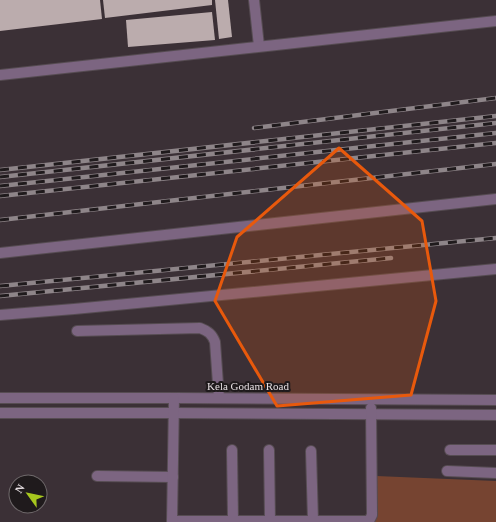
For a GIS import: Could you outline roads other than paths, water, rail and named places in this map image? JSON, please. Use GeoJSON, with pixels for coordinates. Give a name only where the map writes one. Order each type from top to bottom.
{"type":"FeatureCollection","features":[{"type":"Feature","properties":{"kind":"street"},"geometry":{"type":"LineString","coordinates":[[254,0],[259,46]]}},
{"type":"Feature","properties":{"kind":"street"},"geometry":{"type":"LineString","coordinates":[[0,75],[496,21]]}},
{"type":"Feature","properties":{"kind":"street"},"geometry":{"type":"LineString","coordinates":[[0,253],[496,199]]}},
{"type":"Feature","properties":{"kind":"street"},"geometry":{"type":"LineString","coordinates":[[0,315],[496,269]]}},
{"type":"Feature","properties":{"kind":"street"},"geometry":{"type":"LineString","coordinates":[[78,331],[200,328],[207,331],[212,335],[215,342],[219,398]]}},
{"type":"Feature","properties":{"kind":"street","name":"Kela Godam Road"},"geometry":{"type":"LineString","coordinates":[[0,398],[496,400]]}},
{"type":"Feature","properties":{"kind":"street"},"geometry":{"type":"LineString","coordinates":[[174,398],[172,521],[366,521],[370,519],[372,515],[372,399]]}},
{"type":"Feature","properties":{"kind":"street"},"geometry":{"type":"LineString","coordinates":[[0,413],[496,415]]}},
{"type":"Feature","properties":{"kind":"street"},"geometry":{"type":"LineString","coordinates":[[232,450],[233,521]]}},
{"type":"Feature","properties":{"kind":"street"},"geometry":{"type":"LineString","coordinates":[[269,450],[270,521]]}},
{"type":"Feature","properties":{"kind":"street"},"geometry":{"type":"LineString","coordinates":[[311,450],[313,521]]}},
{"type":"Feature","properties":{"kind":"street"},"geometry":{"type":"LineString","coordinates":[[450,450],[496,450]]}},
{"type":"Feature","properties":{"kind":"street"},"geometry":{"type":"LineString","coordinates":[[447,471],[496,472]]}},
{"type":"Feature","properties":{"kind":"street"},"geometry":{"type":"LineString","coordinates":[[97,476],[173,477]]}},
{"type":"Feature","properties":{"kind":"railway"},"geometry":{"type":"LineString","coordinates":[[254,128],[496,98]]}},
{"type":"Feature","properties":{"kind":"railway"},"geometry":{"type":"LineString","coordinates":[[0,170],[496,116]]}},
{"type":"Feature","properties":{"kind":"railway"},"geometry":{"type":"LineString","coordinates":[[0,177],[496,123]]}},
{"type":"Feature","properties":{"kind":"railway"},"geometry":{"type":"LineString","coordinates":[[0,186],[496,133]]}},
{"type":"Feature","properties":{"kind":"railway"},"geometry":{"type":"LineString","coordinates":[[0,196],[496,143]]}},
{"type":"Feature","properties":{"kind":"railway"},"geometry":{"type":"LineString","coordinates":[[0,220],[496,164]]}},
{"type":"Feature","properties":{"kind":"railway"},"geometry":{"type":"LineString","coordinates":[[0,286],[496,238]]}},
{"type":"Feature","properties":{"kind":"railway"},"geometry":{"type":"LineString","coordinates":[[0,296],[391,258]]}}]}
